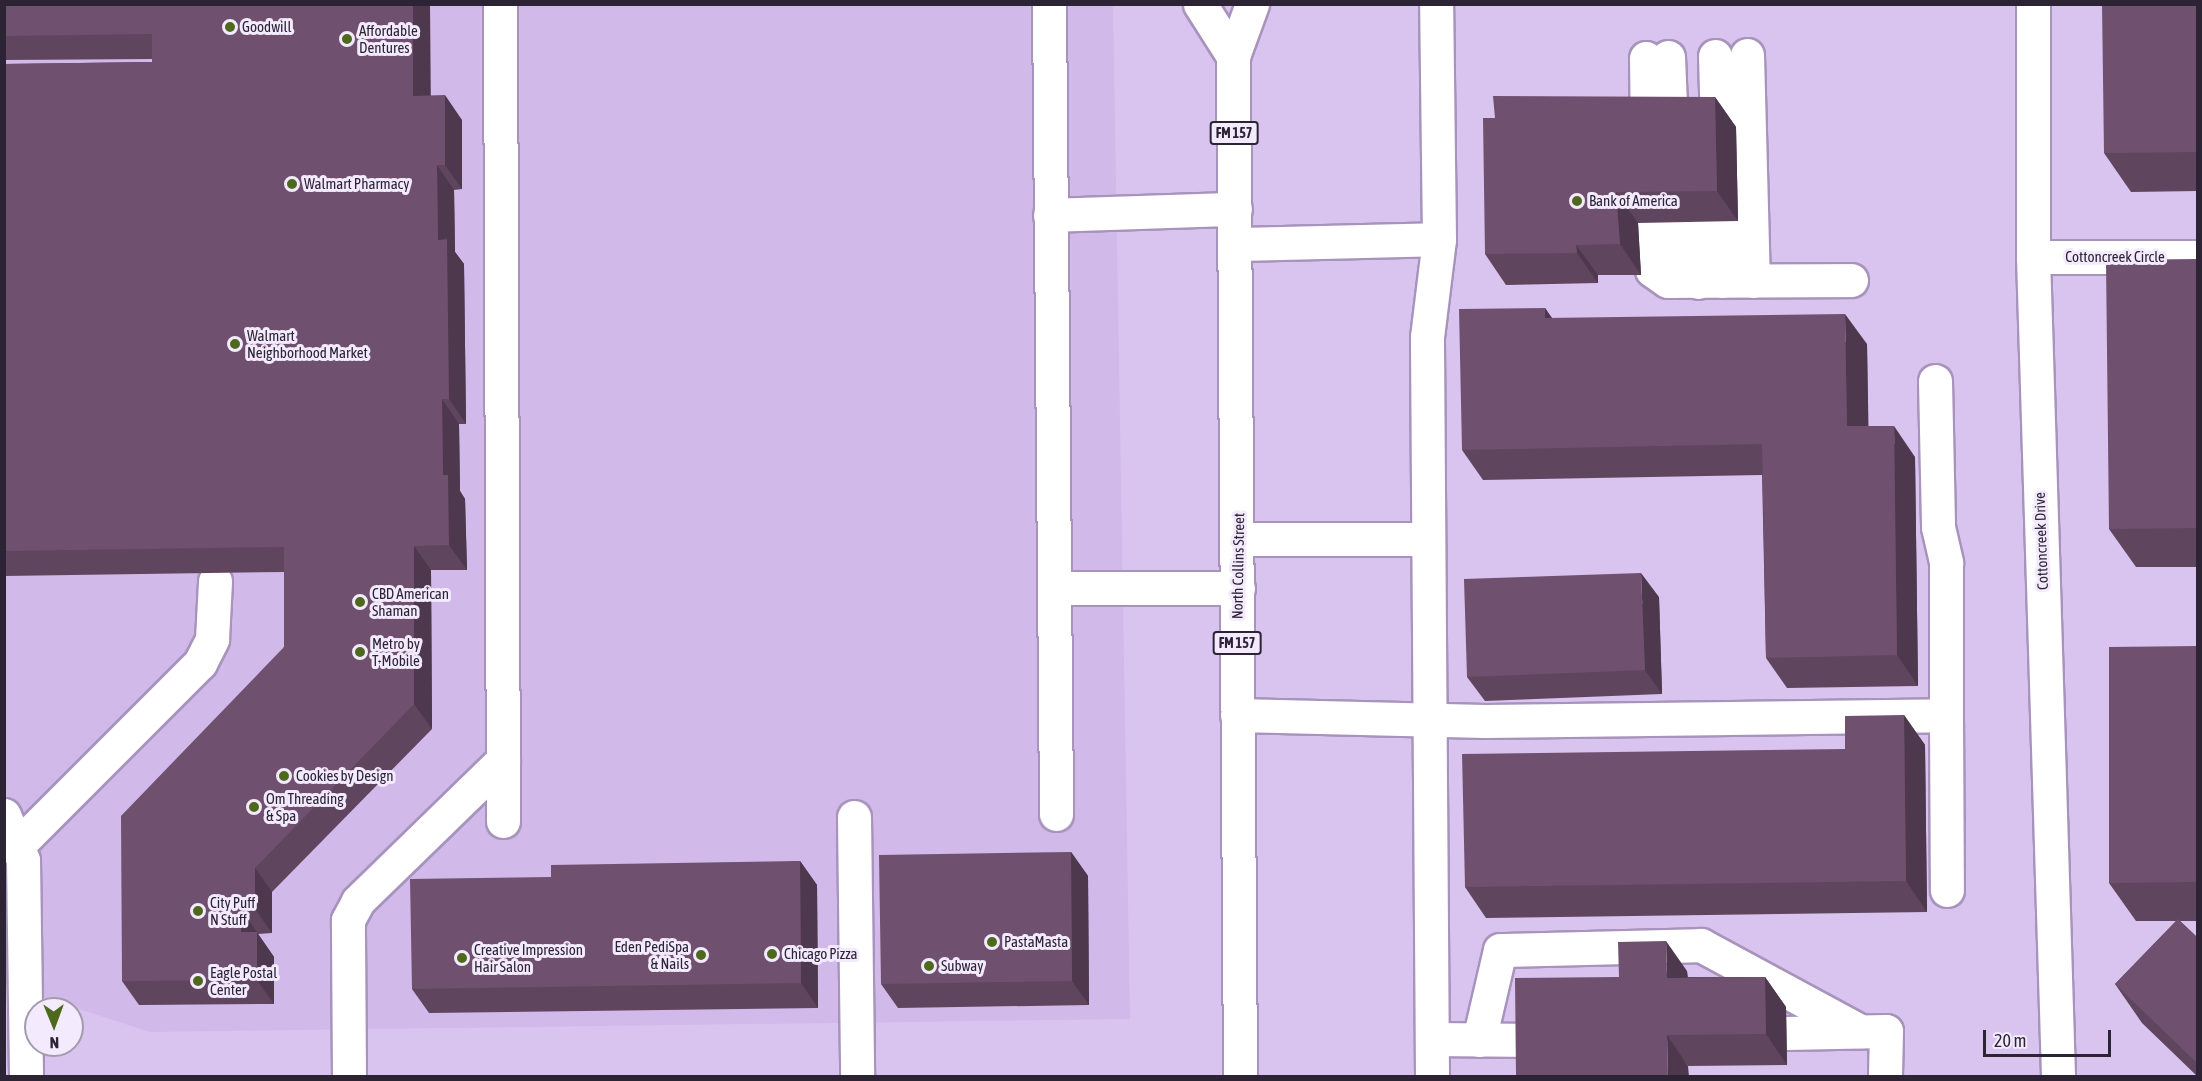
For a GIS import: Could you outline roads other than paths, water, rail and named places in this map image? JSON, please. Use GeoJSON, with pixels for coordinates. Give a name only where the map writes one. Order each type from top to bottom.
{"type":"FeatureCollection","features":[{"type":"Feature","properties":{"kind":"main road"},"geometry":{"type":"LineString","coordinates":[[500,4],[503,821]]}},
{"type":"Feature","properties":{"kind":"main road"},"geometry":{"type":"LineString","coordinates":[[1049,4],[1056,814]]}},
{"type":"Feature","properties":{"kind":"main road"},"geometry":{"type":"LineString","coordinates":[[1200,4],[1233,57]]}},
{"type":"Feature","properties":{"kind":"main road","name":"North Collins Street"},"geometry":{"type":"LineString","coordinates":[[1240,1077],[1237,715],[1239,539],[1233,57],[1252,4]]}},
{"type":"Feature","properties":{"kind":"main road"},"geometry":{"type":"LineString","coordinates":[[1432,1077],[1431,719],[1426,539],[1426,338],[1439,239],[1436,4]]}},
{"type":"Feature","properties":{"kind":"main road","name":"Cottoncreek Drive"},"geometry":{"type":"LineString","coordinates":[[2033,4],[2033,257],[2058,1077]]}},
{"type":"Feature","properties":{"kind":"main road"},"geometry":{"type":"LineString","coordinates":[[1712,281],[1747,55]]}},
{"type":"Feature","properties":{"kind":"main road"},"geometry":{"type":"LineString","coordinates":[[1680,57],[1683,128],[1680,57]]}},
{"type":"Feature","properties":{"kind":"main road"},"geometry":{"type":"LineString","coordinates":[[1050,215],[1235,209]]}},
{"type":"Feature","properties":{"kind":"main road"},"geometry":{"type":"LineString","coordinates":[[1712,281],[1685,222],[1652,270],[1712,281],[1851,280]]}},
{"type":"Feature","properties":{"kind":"main road"},"geometry":{"type":"LineString","coordinates":[[1236,244],[1439,239]]}},
{"type":"Feature","properties":{"kind":"main road","name":"Cottoncreek Circle"},"geometry":{"type":"LineString","coordinates":[[2033,257],[2198,257]]}},
{"type":"Feature","properties":{"kind":"main road"},"geometry":{"type":"LineString","coordinates":[[1935,381],[1938,527],[1946,563],[1947,890]]}},
{"type":"Feature","properties":{"kind":"main road"},"geometry":{"type":"LineString","coordinates":[[1239,539],[1426,539]]}},
{"type":"Feature","properties":{"kind":"main road"},"geometry":{"type":"LineString","coordinates":[[20,843],[200,663],[212,639],[215,581]]}},
{"type":"Feature","properties":{"kind":"main road"},"geometry":{"type":"LineString","coordinates":[[1054,588],[1238,588]]}},
{"type":"Feature","properties":{"kind":"main road"},"geometry":{"type":"LineString","coordinates":[[1237,715],[1431,719],[1946,715]]}},
{"type":"Feature","properties":{"kind":"main road"},"geometry":{"type":"LineString","coordinates":[[349,1077],[348,920],[358,901],[503,760]]}},
{"type":"Feature","properties":{"kind":"main road"},"geometry":{"type":"LineString","coordinates":[[4,815],[20,843],[26,1077]]}},
{"type":"Feature","properties":{"kind":"main road"},"geometry":{"type":"LineString","coordinates":[[854,817],[857,1077]]}},
{"type":"Feature","properties":{"kind":"main road"},"geometry":{"type":"LineString","coordinates":[[1479,1040],[1500,950],[1701,945],[1860,1031]]}},
{"type":"Feature","properties":{"kind":"main road"},"geometry":{"type":"LineString","coordinates":[[1786,1033],[1886,1031],[1885,1077]]}},
{"type":"Feature","properties":{"kind":"main road"},"geometry":{"type":"LineString","coordinates":[[1432,1039],[1537,1040]]}},
{"type":"Feature","properties":{"kind":"place","name":"Goodwill"},"geometry":{"type":"Point","coordinates":[230,27]}},
{"type":"Feature","properties":{"kind":"place","name":"Affordable Dentures"},"geometry":{"type":"Point","coordinates":[347,39]}},
{"type":"Feature","properties":{"kind":"place","name":"Walmart Pharmacy"},"geometry":{"type":"Point","coordinates":[292,184]}},
{"type":"Feature","properties":{"kind":"place","name":"Bank of America"},"geometry":{"type":"Point","coordinates":[1577,201]}},
{"type":"Feature","properties":{"kind":"place","name":"Walmart Neighborhood Market"},"geometry":{"type":"Point","coordinates":[235,344]}},
{"type":"Feature","properties":{"kind":"place","name":"CBD American Shaman"},"geometry":{"type":"Point","coordinates":[360,602]}},
{"type":"Feature","properties":{"kind":"place","name":"Metro by T-Mobile"},"geometry":{"type":"Point","coordinates":[360,652]}},
{"type":"Feature","properties":{"kind":"place","name":"Cookies by Design"},"geometry":{"type":"Point","coordinates":[284,776]}},
{"type":"Feature","properties":{"kind":"place","name":"Om Threading & Spa"},"geometry":{"type":"Point","coordinates":[254,807]}},
{"type":"Feature","properties":{"kind":"place","name":"City Puff N Stuff"},"geometry":{"type":"Point","coordinates":[198,911]}},
{"type":"Feature","properties":{"kind":"place","name":"PastaMasta"},"geometry":{"type":"Point","coordinates":[992,942]}},
{"type":"Feature","properties":{"kind":"place","name":"Chicago Pizza"},"geometry":{"type":"Point","coordinates":[772,954]}},
{"type":"Feature","properties":{"kind":"place","name":"Eden PediSpa & Nails"},"geometry":{"type":"Point","coordinates":[701,955]}},
{"type":"Feature","properties":{"kind":"place","name":"Creative Impression Hair Salon"},"geometry":{"type":"Point","coordinates":[462,958]}},
{"type":"Feature","properties":{"kind":"place","name":"Subway"},"geometry":{"type":"Point","coordinates":[929,966]}},
{"type":"Feature","properties":{"kind":"place","name":"Eagle Postal Center"},"geometry":{"type":"Point","coordinates":[198,981]}}]}
